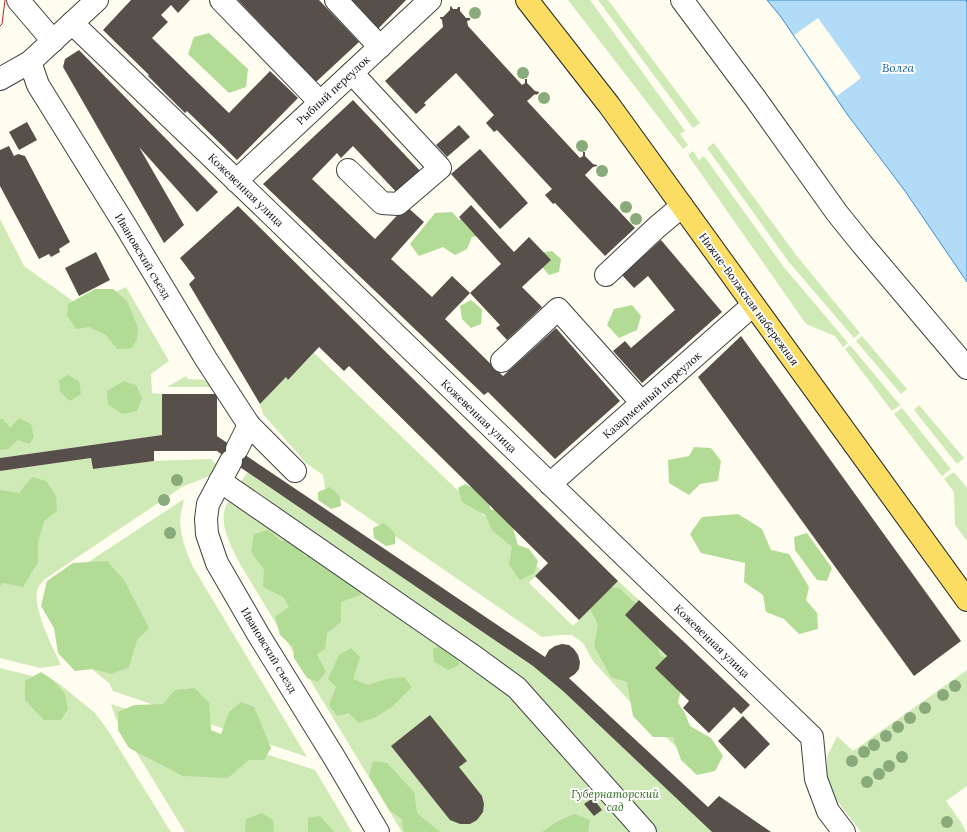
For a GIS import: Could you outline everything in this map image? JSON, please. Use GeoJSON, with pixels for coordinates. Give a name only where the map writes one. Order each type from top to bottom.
{"type":"FeatureCollection","features":[{"type":"Feature","properties":{"kind":"main road","name":"Нижне-Волжская набережная"},"geometry":{"type":"LineString","coordinates":[[527,0],[609,105],[967,600]]}},
{"type":"Feature","properties":{"kind":"street"},"geometry":{"type":"LineString","coordinates":[[18,0],[53,41]]}},
{"type":"Feature","properties":{"kind":"street"},"geometry":{"type":"LineString","coordinates":[[0,78],[30,62],[97,0]]}},
{"type":"Feature","properties":{"kind":"street"},"geometry":{"type":"LineString","coordinates":[[221,0],[320,102]]}},
{"type":"Feature","properties":{"kind":"street"},"geometry":{"type":"LineString","coordinates":[[336,0],[380,47]]}},
{"type":"Feature","properties":{"kind":"street","name":"Рыбный переулок"},"geometry":{"type":"LineString","coordinates":[[236,181],[430,0]]}},
{"type":"Feature","properties":{"kind":"street"},"geometry":{"type":"LineString","coordinates":[[682,0],[755,98],[837,213],[967,368]]}},
{"type":"Feature","properties":{"kind":"street","name":"Кожевенная улица"},"geometry":{"type":"LineString","coordinates":[[72,23],[812,737],[816,779],[828,811],[844,832]]}},
{"type":"Feature","properties":{"kind":"street","name":"Ивановский съезд"},"geometry":{"type":"LineString","coordinates":[[30,62],[38,85],[206,359],[249,425],[208,504],[206,518],[207,534],[217,563],[258,634],[334,757],[378,832]]}},
{"type":"Feature","properties":{"kind":"street"},"geometry":{"type":"LineString","coordinates":[[348,170],[382,204],[398,204],[440,168],[352,73]]}},
{"type":"Feature","properties":{"kind":"street"},"geometry":{"type":"LineString","coordinates":[[606,275],[657,227],[682,206]]}},
{"type":"Feature","properties":{"kind":"street","name":"Казарменный переулок"},"geometry":{"type":"LineString","coordinates":[[550,484],[753,305]]}},
{"type":"Feature","properties":{"kind":"street"},"geometry":{"type":"LineString","coordinates":[[502,361],[558,309],[642,403]]}},
{"type":"Feature","properties":{"kind":"street"},"geometry":{"type":"LineString","coordinates":[[249,425],[295,471]]}},
{"type":"Feature","properties":{"kind":"street"},"geometry":{"type":"LineString","coordinates":[[220,481],[469,653],[517,688],[645,832]]}},
{"type":"Feature","properties":{"kind":"green space"},"geometry":{"type":"Polygon","coordinates":[[[568,0],[590,0],[685,131],[680,134],[688,145],[683,149],[568,0]]]}},
{"type":"Feature","properties":{"kind":"green space"},"geometry":{"type":"Polygon","coordinates":[[[598,0],[608,0],[700,123],[693,128],[598,0]]]}},
{"type":"Feature","properties":{"kind":"green space"},"geometry":{"type":"Polygon","coordinates":[[[209,33],[248,69],[246,87],[229,93],[188,54],[194,37],[209,33]]]}},
{"type":"Feature","properties":{"kind":"green space"},"geometry":{"type":"Polygon","coordinates":[[[714,143],[796,255],[860,333],[854,338],[788,261],[707,148],[714,143]]]}},
{"type":"Feature","properties":{"kind":"green space"},"geometry":{"type":"Polygon","coordinates":[[[693,151],[699,160],[704,156],[783,266],[848,343],[843,347],[835,336],[806,324],[688,155],[693,151]]]}},
{"type":"Feature","properties":{"kind":"green space"},"geometry":{"type":"Polygon","coordinates":[[[452,212],[459,220],[474,213],[482,236],[472,237],[467,249],[455,255],[443,247],[419,256],[410,244],[435,213],[452,212]]]}},
{"type":"Feature","properties":{"kind":"green space"},"geometry":{"type":"Polygon","coordinates":[[[0,219],[24,266],[77,304],[88,305],[126,287],[169,361],[151,374],[152,393],[162,394],[162,435],[0,458],[0,219]]]}},
{"type":"Feature","properties":{"kind":"green space"},"geometry":{"type":"Polygon","coordinates":[[[552,251],[561,259],[559,272],[549,275],[537,261],[539,253],[552,251]]]}},
{"type":"Feature","properties":{"kind":"green space"},"geometry":{"type":"Polygon","coordinates":[[[95,289],[113,289],[127,301],[138,328],[137,339],[132,348],[117,349],[106,335],[89,327],[76,329],[67,315],[68,304],[95,289]]]}},
{"type":"Feature","properties":{"kind":"green space"},"geometry":{"type":"Polygon","coordinates":[[[471,300],[482,309],[481,324],[471,328],[462,319],[460,306],[471,300]]]}},
{"type":"Feature","properties":{"kind":"green space"},"geometry":{"type":"Polygon","coordinates":[[[632,305],[641,316],[637,330],[619,338],[607,325],[614,309],[632,305]]]}},
{"type":"Feature","properties":{"kind":"green space"},"geometry":{"type":"Polygon","coordinates":[[[862,336],[907,389],[901,394],[856,341],[862,336]]]}},
{"type":"Feature","properties":{"kind":"green space"},"geometry":{"type":"Polygon","coordinates":[[[850,345],[900,405],[892,411],[845,349],[850,345]]]}},
{"type":"Feature","properties":{"kind":"green space"},"geometry":{"type":"Polygon","coordinates":[[[314,353],[541,570],[529,583],[573,626],[618,581],[639,600],[625,615],[667,656],[655,668],[688,758],[641,714],[593,661],[583,643],[572,635],[542,637],[325,488],[323,475],[306,463],[263,414],[260,404],[286,377],[289,379],[314,353]]]}},
{"type":"Feature","properties":{"kind":"green space"},"geometry":{"type":"Polygon","coordinates":[[[68,375],[79,381],[81,394],[70,401],[60,392],[59,380],[68,375]]]}},
{"type":"Feature","properties":{"kind":"green space"},"geometry":{"type":"Polygon","coordinates":[[[186,376],[188,379],[205,380],[213,387],[167,387],[186,376]]]}},
{"type":"Feature","properties":{"kind":"green space"},"geometry":{"type":"Polygon","coordinates":[[[124,381],[136,385],[142,398],[137,411],[122,414],[108,404],[107,391],[124,381]]]}},
{"type":"Feature","properties":{"kind":"green space"},"geometry":{"type":"Polygon","coordinates":[[[919,405],[964,458],[957,464],[914,410],[919,405]]]}},
{"type":"Feature","properties":{"kind":"green space"},"geometry":{"type":"Polygon","coordinates":[[[902,408],[951,469],[942,476],[894,414],[902,408]]]}},
{"type":"Feature","properties":{"kind":"green space"},"geometry":{"type":"Polygon","coordinates":[[[19,418],[31,424],[34,437],[29,444],[18,440],[8,449],[0,450],[0,419],[3,419],[10,428],[19,418]]]}},
{"type":"Feature","properties":{"kind":"green space"},"geometry":{"type":"Polygon","coordinates":[[[694,447],[711,448],[721,461],[718,481],[700,484],[689,495],[669,483],[668,460],[689,456],[694,447]]]}},
{"type":"Feature","properties":{"kind":"green space"},"geometry":{"type":"Polygon","coordinates":[[[91,458],[93,469],[154,461],[211,459],[218,466],[212,475],[182,487],[45,579],[40,584],[37,593],[39,614],[61,665],[40,668],[0,658],[0,471],[91,458]]]}},
{"type":"Feature","properties":{"kind":"green space","name":"Губернаторский сад"},"geometry":{"type":"Polygon","coordinates":[[[248,472],[533,666],[563,691],[712,832],[402,832],[240,564],[225,530],[224,522],[227,503],[232,495],[519,682],[237,487],[248,472]]]}},
{"type":"Feature","properties":{"kind":"green space"},"geometry":{"type":"Polygon","coordinates":[[[954,472],[967,488],[967,541],[955,525],[954,492],[944,479],[954,472]]]}},
{"type":"Feature","properties":{"kind":"green space"},"geometry":{"type":"Polygon","coordinates":[[[32,477],[46,481],[56,496],[57,511],[44,521],[38,542],[38,562],[23,587],[3,583],[0,586],[0,490],[19,493],[32,477]]]}},
{"type":"Feature","properties":{"kind":"green space"},"geometry":{"type":"Polygon","coordinates":[[[465,484],[485,494],[491,510],[500,508],[510,518],[518,545],[529,549],[538,561],[534,573],[520,580],[509,565],[512,547],[492,530],[485,515],[462,502],[458,488],[465,484]]]}},
{"type":"Feature","properties":{"kind":"green space"},"geometry":{"type":"Polygon","coordinates":[[[330,487],[340,496],[341,506],[331,509],[318,500],[318,492],[330,487]]]}},
{"type":"Feature","properties":{"kind":"green space"},"geometry":{"type":"Polygon","coordinates":[[[184,499],[180,518],[181,531],[193,567],[307,757],[113,691],[109,683],[82,661],[52,586],[184,499]]]}},
{"type":"Feature","properties":{"kind":"green space"},"geometry":{"type":"Polygon","coordinates":[[[738,514],[762,529],[771,550],[789,554],[809,587],[806,600],[817,613],[818,629],[799,634],[784,619],[766,612],[763,595],[744,582],[745,563],[701,553],[690,534],[702,517],[738,514]]]}},
{"type":"Feature","properties":{"kind":"green space"},"geometry":{"type":"Polygon","coordinates":[[[384,523],[395,533],[395,544],[386,546],[374,538],[373,528],[384,523]]]}},
{"type":"Feature","properties":{"kind":"green space"},"geometry":{"type":"Polygon","coordinates":[[[268,530],[281,541],[293,540],[305,556],[322,550],[360,577],[361,595],[341,602],[341,622],[327,633],[325,649],[317,654],[326,672],[318,682],[307,678],[294,658],[293,647],[280,635],[275,617],[289,607],[283,597],[263,587],[264,569],[251,552],[254,534],[268,530]]]}},
{"type":"Feature","properties":{"kind":"green space"},"geometry":{"type":"Polygon","coordinates":[[[807,533],[832,568],[827,581],[817,580],[795,550],[794,537],[807,533]]]}},
{"type":"Feature","properties":{"kind":"green space"},"geometry":{"type":"Polygon","coordinates":[[[107,561],[124,580],[149,628],[137,640],[129,667],[112,674],[93,669],[75,671],[58,653],[54,628],[41,606],[47,581],[73,563],[107,561]]]}},
{"type":"Feature","properties":{"kind":"green space"},"geometry":{"type":"Polygon","coordinates":[[[606,587],[619,588],[646,613],[660,655],[677,665],[683,681],[678,703],[685,713],[690,726],[711,738],[723,756],[715,771],[697,775],[681,760],[673,737],[653,737],[633,716],[627,682],[611,677],[594,646],[598,625],[588,604],[606,587]]]}},
{"type":"Feature","properties":{"kind":"green space"},"geometry":{"type":"Polygon","coordinates":[[[447,643],[459,653],[459,665],[449,670],[434,662],[433,649],[447,643]]]}},
{"type":"Feature","properties":{"kind":"green space"},"geometry":{"type":"Polygon","coordinates":[[[351,648],[360,657],[353,679],[368,685],[387,679],[404,677],[412,687],[393,706],[376,717],[359,723],[349,713],[337,716],[329,705],[336,687],[328,679],[339,655],[351,648]]]}},
{"type":"Feature","properties":{"kind":"green space"},"geometry":{"type":"Polygon","coordinates":[[[0,668],[57,682],[95,713],[107,729],[171,832],[0,832],[0,668]]]}},
{"type":"Feature","properties":{"kind":"green space"},"geometry":{"type":"Polygon","coordinates":[[[967,670],[967,786],[946,801],[966,831],[861,832],[838,802],[826,781],[827,757],[837,736],[853,751],[967,670]]]}},
{"type":"Feature","properties":{"kind":"green space"},"geometry":{"type":"Polygon","coordinates":[[[41,672],[53,680],[65,694],[68,709],[61,720],[44,720],[25,700],[25,681],[41,672]]]}},
{"type":"Feature","properties":{"kind":"green space"},"geometry":{"type":"Polygon","coordinates":[[[195,688],[209,703],[211,730],[221,734],[229,712],[241,702],[254,707],[271,748],[264,760],[249,760],[228,778],[183,776],[129,748],[118,730],[118,712],[134,705],[163,704],[175,690],[195,688]]]}},
{"type":"Feature","properties":{"kind":"green space"},"geometry":{"type":"Polygon","coordinates":[[[111,704],[315,770],[352,832],[185,832],[116,719],[111,704]]]}},
{"type":"Feature","properties":{"kind":"green space"},"geometry":{"type":"Polygon","coordinates":[[[373,761],[387,763],[414,792],[417,813],[440,832],[405,832],[403,830],[402,819],[390,811],[369,776],[373,761]]]}},
{"type":"Feature","properties":{"kind":"green space"},"geometry":{"type":"Polygon","coordinates":[[[262,813],[273,820],[274,832],[245,832],[246,819],[262,813]]]}},
{"type":"Feature","properties":{"kind":"green space"},"geometry":{"type":"Polygon","coordinates":[[[574,814],[590,820],[588,832],[542,832],[558,821],[574,814]]]}},
{"type":"Feature","properties":{"kind":"green space"},"geometry":{"type":"Polygon","coordinates":[[[320,816],[334,832],[308,832],[308,818],[320,816]]]}},
{"type":"Feature","properties":{"kind":"water","name":"Волга"},"geometry":{"type":"Polygon","coordinates":[[[767,0],[967,0],[967,282],[905,191],[847,114],[781,17],[767,0]]]}},
{"type":"Feature","properties":{"kind":"pier"},"geometry":{"type":"Polygon","coordinates":[[[818,18],[861,78],[837,96],[794,35],[818,18]]]}},
{"type":"Feature","properties":{"kind":"building"},"geometry":{"type":"Polygon","coordinates":[[[131,0],[190,0],[178,13],[171,5],[161,15],[168,22],[152,38],[229,113],[270,71],[298,98],[237,160],[187,111],[185,113],[103,30],[131,0]]]}},
{"type":"Feature","properties":{"kind":"building"},"geometry":{"type":"Polygon","coordinates":[[[238,0],[319,0],[359,42],[316,82],[238,0]]]}},
{"type":"Feature","properties":{"kind":"building"},"geometry":{"type":"Polygon","coordinates":[[[347,0],[406,0],[376,31],[347,0]]]}},
{"type":"Feature","properties":{"kind":"building"},"geometry":{"type":"Polygon","coordinates":[[[451,6],[453,9],[460,7],[460,11],[466,18],[470,18],[470,20],[467,21],[468,26],[522,85],[525,83],[525,79],[527,79],[527,83],[535,91],[539,92],[527,101],[580,158],[583,156],[583,152],[585,152],[585,156],[593,164],[597,165],[585,175],[635,228],[605,256],[555,203],[553,204],[545,195],[552,189],[497,130],[494,132],[486,123],[494,115],[456,73],[424,103],[426,105],[416,114],[385,81],[443,27],[440,17],[443,17],[450,10],[451,6]]]}},
{"type":"Feature","properties":{"kind":"building"},"geometry":{"type":"Polygon","coordinates":[[[79,50],[218,192],[197,212],[139,147],[184,225],[164,243],[63,67],[65,59],[79,50]]]}},
{"type":"Feature","properties":{"kind":"building"},"geometry":{"type":"Polygon","coordinates":[[[353,100],[423,174],[400,196],[353,146],[341,158],[337,153],[312,179],[375,239],[406,206],[424,222],[391,259],[432,297],[452,276],[470,293],[445,319],[503,376],[556,328],[620,401],[555,459],[488,392],[484,395],[263,184],[353,100]]]}},
{"type":"Feature","properties":{"kind":"building"},"geometry":{"type":"Polygon","coordinates":[[[27,122],[37,140],[19,150],[9,132],[27,122]]]}},
{"type":"Feature","properties":{"kind":"building"},"geometry":{"type":"Polygon","coordinates":[[[459,125],[470,137],[447,157],[436,145],[459,125]]]}},
{"type":"Feature","properties":{"kind":"building"},"geometry":{"type":"Polygon","coordinates":[[[9,146],[14,156],[18,154],[25,156],[70,242],[59,249],[60,252],[51,257],[49,254],[39,259],[0,186],[0,150],[9,146]]]}},
{"type":"Feature","properties":{"kind":"building"},"geometry":{"type":"Polygon","coordinates":[[[480,149],[528,203],[500,229],[451,174],[480,149]]]}},
{"type":"Feature","properties":{"kind":"building"},"geometry":{"type":"Polygon","coordinates":[[[471,205],[514,252],[529,237],[551,260],[522,287],[542,307],[507,340],[496,328],[500,325],[470,293],[501,264],[459,217],[471,205]]]}},
{"type":"Feature","properties":{"kind":"building"},"geometry":{"type":"Polygon","coordinates":[[[238,206],[618,581],[579,620],[535,576],[548,563],[349,366],[344,371],[319,347],[288,380],[286,377],[260,404],[189,284],[195,278],[180,258],[238,206]]]}},
{"type":"Feature","properties":{"kind":"building"},"geometry":{"type":"Polygon","coordinates":[[[661,240],[722,312],[642,383],[613,351],[625,341],[631,348],[675,310],[648,276],[634,288],[622,275],[661,240]]]}},
{"type":"Feature","properties":{"kind":"building"},"geometry":{"type":"Polygon","coordinates":[[[96,252],[110,280],[79,296],[65,268],[96,252]]]}},
{"type":"Feature","properties":{"kind":"building"},"geometry":{"type":"Polygon","coordinates":[[[741,336],[961,641],[914,676],[698,377],[741,336]]]}},
{"type":"Feature","properties":{"kind":"building"},"geometry":{"type":"Polygon","coordinates":[[[162,394],[217,394],[217,436],[545,657],[549,650],[555,646],[562,644],[569,645],[578,655],[580,662],[579,669],[569,678],[708,807],[719,796],[771,832],[712,832],[563,691],[533,666],[217,451],[154,451],[154,461],[93,469],[91,458],[0,471],[0,458],[162,435],[162,394]]]}},
{"type":"Feature","properties":{"kind":"building"},"geometry":{"type":"Polygon","coordinates":[[[639,600],[750,705],[741,714],[734,707],[709,733],[683,708],[689,701],[655,668],[667,656],[625,615],[639,600]]]}},
{"type":"Feature","properties":{"kind":"building"},"geometry":{"type":"Polygon","coordinates":[[[430,715],[467,761],[459,767],[482,796],[484,804],[483,812],[477,820],[470,824],[460,824],[450,820],[391,746],[430,715]]]}},
{"type":"Feature","properties":{"kind":"building"},"geometry":{"type":"Polygon","coordinates":[[[743,716],[770,744],[745,769],[718,741],[743,716]]]}},
{"type":"Feature","properties":{"kind":"building"},"geometry":{"type":"Polygon","coordinates":[[[593,798],[602,810],[594,816],[584,804],[593,798]]]}},
{"type":"Feature","properties":{"kind":"tram line"},"geometry":{"type":"LineString","coordinates":[[0,26],[2,24],[5,0]]}}]}
